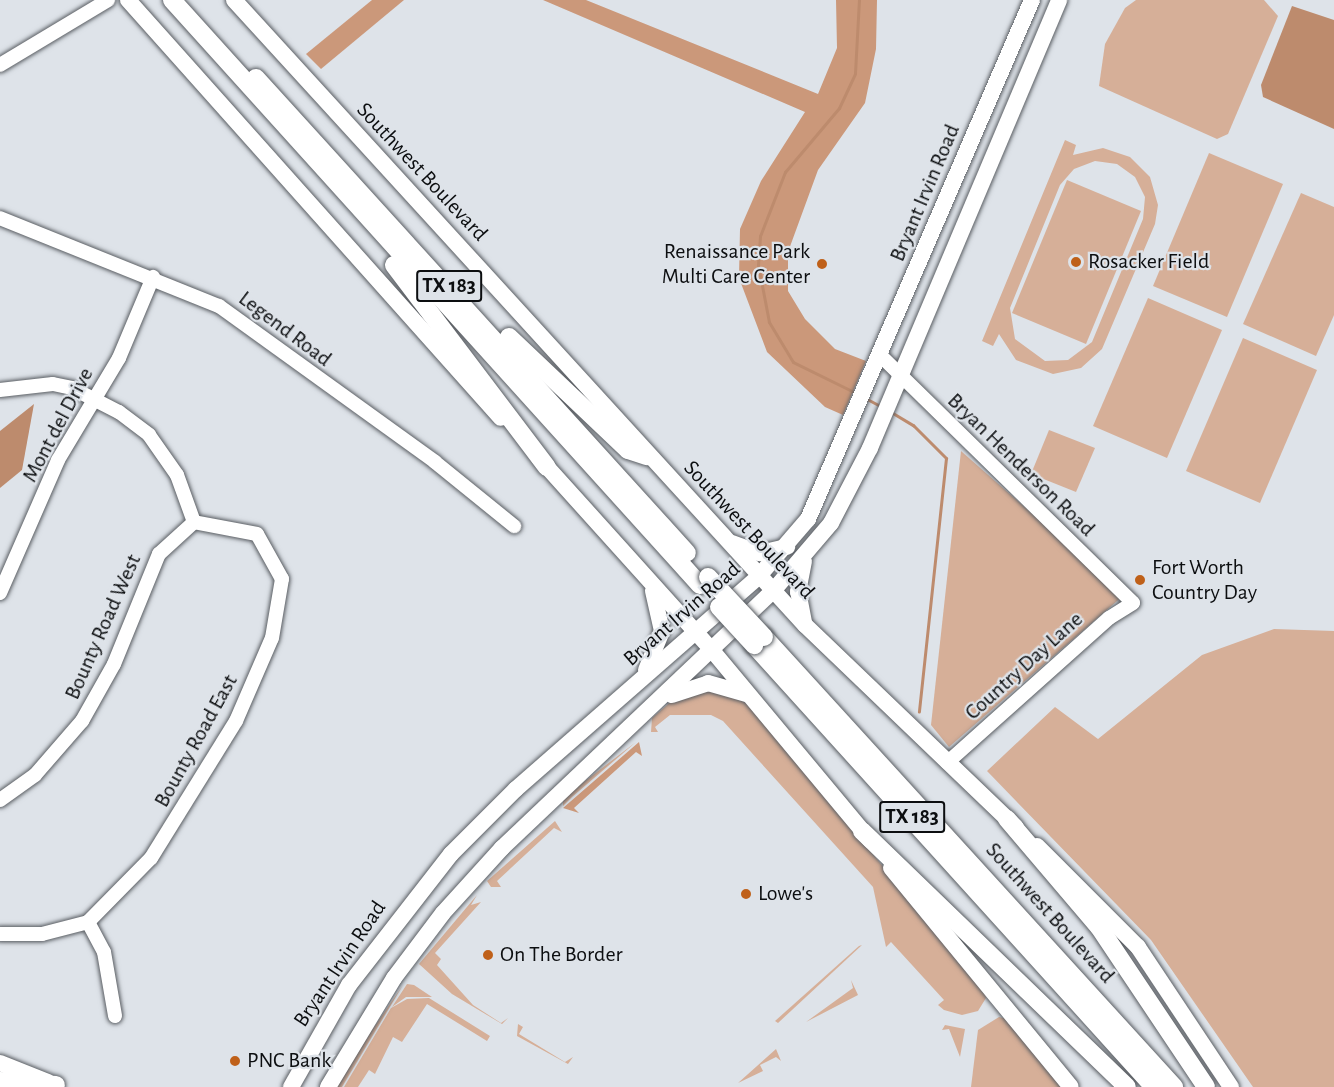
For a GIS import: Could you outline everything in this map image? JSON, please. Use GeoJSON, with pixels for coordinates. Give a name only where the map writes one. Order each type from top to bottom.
{"type":"FeatureCollection","features":[{"type":"Feature","properties":{"kind":"highway","name":"Southwest Boulevard"},"geometry":{"type":"LineString","coordinates":[[172,0],[367,220],[1174,1087]]}},
{"type":"Feature","properties":{"kind":"highway","name":"Southwest Boulevard"},"geometry":{"type":"LineString","coordinates":[[186,0],[441,277],[704,581]]}},
{"type":"Feature","properties":{"kind":"highway"},"geometry":{"type":"LineString","coordinates":[[367,220],[374,240],[547,466]]}},
{"type":"Feature","properties":{"kind":"highway"},"geometry":{"type":"LineString","coordinates":[[441,277],[628,450],[647,456]]}},
{"type":"Feature","properties":{"kind":"highway","name":"Southwest Boulevard"},"geometry":{"type":"LineString","coordinates":[[759,641],[1154,1087]]}},
{"type":"Feature","properties":{"kind":"highway"},"geometry":{"type":"LineString","coordinates":[[1006,819],[1099,927],[1206,1087]]}},
{"type":"Feature","properties":{"kind":"highway"},"geometry":{"type":"LineString","coordinates":[[862,831],[1127,1087]]}},
{"type":"Feature","properties":{"kind":"highway"},"geometry":{"type":"LineString","coordinates":[[0,1081],[58,1086]]}},
{"type":"Feature","properties":{"kind":"main road"},"geometry":{"type":"LineString","coordinates":[[128,0],[711,649],[1071,1087]]}},
{"type":"Feature","properties":{"kind":"main road","name":"Southwest Boulevard"},"geometry":{"type":"LineString","coordinates":[[234,0],[647,456],[805,626],[946,763],[1079,882],[1138,947],[1231,1087]]}},
{"type":"Feature","properties":{"kind":"main road","name":"Bryant Irvin Road"},"geometry":{"type":"LineString","coordinates":[[291,1087],[348,985],[451,854],[640,680],[759,576],[788,546],[817,504],[1032,0]]}},
{"type":"Feature","properties":{"kind":"main road","name":"Bryant Irvin Road"},"geometry":{"type":"LineString","coordinates":[[328,1087],[394,978],[443,913],[502,848],[658,703],[773,591],[806,557],[846,498],[879,428],[1059,0]]}},
{"type":"Feature","properties":{"kind":"main road"},"geometry":{"type":"LineString","coordinates":[[940,214],[964,224]]}},
{"type":"Feature","properties":{"kind":"main road"},"geometry":{"type":"LineString","coordinates":[[722,537],[754,553],[788,546]]}},
{"type":"Feature","properties":{"kind":"main road"},"geometry":{"type":"LineString","coordinates":[[805,626],[798,592],[806,557]]}},
{"type":"Feature","properties":{"kind":"main road"},"geometry":{"type":"LineString","coordinates":[[640,680],[660,642],[663,621],[644,574]]}},
{"type":"Feature","properties":{"kind":"main road"},"geometry":{"type":"LineString","coordinates":[[658,703],[708,682],[751,698]]}},
{"type":"Feature","properties":{"kind":"main road"},"geometry":{"type":"LineString","coordinates":[[0,1063],[58,1086]]}},
{"type":"Feature","properties":{"kind":"street"},"geometry":{"type":"LineString","coordinates":[[0,65],[108,0]]}},
{"type":"Feature","properties":{"kind":"street","name":"Legend Road"},"geometry":{"type":"LineString","coordinates":[[0,218],[153,277],[245,323],[514,526]]}},
{"type":"Feature","properties":{"kind":"street","name":"Mont del Drive"},"geometry":{"type":"LineString","coordinates":[[0,593],[6,571],[58,460],[133,330],[153,277]]}},
{"type":"Feature","properties":{"kind":"street","name":"Bryan Henderson Road"},"geometry":{"type":"LineString","coordinates":[[880,355],[1133,603]]}},
{"type":"Feature","properties":{"kind":"street"},"geometry":{"type":"LineString","coordinates":[[0,390],[53,384],[94,398],[149,435],[186,491],[194,522]]}},
{"type":"Feature","properties":{"kind":"street","name":"Bounty Road West"},"geometry":{"type":"LineString","coordinates":[[0,800],[35,775],[82,721],[114,664],[159,554],[194,522]]}},
{"type":"Feature","properties":{"kind":"street","name":"Bounty Road East"},"geometry":{"type":"LineString","coordinates":[[0,934],[42,934],[88,922],[130,882],[172,827],[236,721],[272,638],[282,579],[266,542],[239,527],[194,522]]}},
{"type":"Feature","properties":{"kind":"street","name":"Country Day Lane"},"geometry":{"type":"LineString","coordinates":[[946,763],[1109,618],[1133,603]]}},
{"type":"Feature","properties":{"kind":"street"},"geometry":{"type":"LineString","coordinates":[[88,922],[104,952],[115,1016]]}},
{"type":"Feature","properties":{"kind":"shaded area"},"geometry":{"type":"Polygon","coordinates":[[[372,0],[404,0],[321,69],[306,54],[372,0]]]}},
{"type":"Feature","properties":{"kind":"shaded area"},"geometry":{"type":"Polygon","coordinates":[[[543,0],[586,0],[818,94],[837,48],[836,0],[877,0],[876,49],[865,103],[818,170],[788,252],[788,291],[805,319],[835,349],[866,361],[843,415],[825,407],[767,352],[739,278],[740,229],[761,181],[805,112],[543,0]]]}},
{"type":"Feature","properties":{"kind":"shaded area"},"geometry":{"type":"Polygon","coordinates":[[[1136,0],[1264,0],[1278,16],[1228,134],[1217,139],[1099,86],[1105,44],[1125,8],[1136,0]]]}},
{"type":"Feature","properties":{"kind":"shaded area"},"geometry":{"type":"Polygon","coordinates":[[[1292,6],[1334,20],[1334,129],[1263,97],[1261,85],[1292,6]]]}},
{"type":"Feature","properties":{"kind":"shaded area"},"geometry":{"type":"Polygon","coordinates":[[[1065,140],[1076,145],[1073,155],[1103,148],[1130,157],[1150,177],[1158,205],[1155,224],[1102,349],[1081,368],[1053,374],[1016,360],[999,334],[993,346],[982,341],[1065,140]],[[1095,161],[1074,169],[1060,185],[1010,308],[1015,339],[1045,361],[1068,360],[1092,342],[1143,219],[1145,197],[1135,177],[1117,164],[1095,161]]]}},
{"type":"Feature","properties":{"kind":"shaded area"},"geometry":{"type":"Polygon","coordinates":[[[1209,153],[1283,184],[1227,317],[1153,286],[1209,153]]]}},
{"type":"Feature","properties":{"kind":"shaded area","name":"Rosacker Field"},"geometry":{"type":"Polygon","coordinates":[[[1067,180],[1141,211],[1086,344],[1012,313],[1067,180]]]}},
{"type":"Feature","properties":{"kind":"shaded area"},"geometry":{"type":"Polygon","coordinates":[[[1301,193],[1334,207],[1334,315],[1316,356],[1243,324],[1301,193]]]}},
{"type":"Feature","properties":{"kind":"shaded area"},"geometry":{"type":"Polygon","coordinates":[[[1148,298],[1222,330],[1167,458],[1093,426],[1148,298]]]}},
{"type":"Feature","properties":{"kind":"shaded area"},"geometry":{"type":"Polygon","coordinates":[[[1243,338],[1317,370],[1260,503],[1186,471],[1243,338]]]}},
{"type":"Feature","properties":{"kind":"shaded area"},"geometry":{"type":"Polygon","coordinates":[[[34,404],[22,470],[0,488],[0,431],[34,404]]]}},
{"type":"Feature","properties":{"kind":"shaded area"},"geometry":{"type":"Polygon","coordinates":[[[1049,430],[1095,448],[1076,492],[1031,474],[1049,430]]]}},
{"type":"Feature","properties":{"kind":"shaded area"},"geometry":{"type":"Polygon","coordinates":[[[961,451],[1124,595],[949,747],[931,725],[961,451]]]}},
{"type":"Feature","properties":{"kind":"shaded area"},"geometry":{"type":"Polygon","coordinates":[[[1274,629],[1334,631],[1334,1087],[1253,1087],[1151,940],[987,771],[1055,707],[1098,739],[1202,655],[1274,629]]]}},
{"type":"Feature","properties":{"kind":"shaded area"},"geometry":{"type":"Polygon","coordinates":[[[716,688],[750,705],[983,988],[986,998],[978,1011],[962,1015],[944,1010],[938,1005],[944,1000],[891,942],[886,947],[873,887],[723,721],[711,715],[670,715],[655,727],[658,732],[651,732],[652,718],[674,699],[716,688]]]}},
{"type":"Feature","properties":{"kind":"shaded area"},"geometry":{"type":"Polygon","coordinates":[[[636,742],[572,797],[563,806],[563,798],[636,742]]]}},
{"type":"Feature","properties":{"kind":"shaded area"},"geometry":{"type":"Polygon","coordinates":[[[639,742],[642,756],[636,752],[574,808],[579,813],[563,808],[639,742]]]}},
{"type":"Feature","properties":{"kind":"shaded area"},"geometry":{"type":"Polygon","coordinates":[[[555,821],[562,832],[554,828],[497,881],[501,887],[491,887],[487,881],[555,821]]]}},
{"type":"Feature","properties":{"kind":"shaded area"},"geometry":{"type":"Polygon","coordinates":[[[477,895],[471,905],[481,902],[435,953],[441,959],[437,965],[473,1005],[501,1023],[508,1018],[502,1024],[452,994],[419,964],[477,895]]]}},
{"type":"Feature","properties":{"kind":"shaded area"},"geometry":{"type":"Polygon","coordinates":[[[862,945],[778,1023],[775,1021],[859,946],[862,945]]]}},
{"type":"Feature","properties":{"kind":"shaded area"},"geometry":{"type":"Polygon","coordinates":[[[851,980],[858,995],[806,1022],[853,988],[851,980]]]}},
{"type":"Feature","properties":{"kind":"shaded area"},"geometry":{"type":"Polygon","coordinates":[[[407,984],[414,985],[432,997],[406,997],[392,1007],[407,984]]]}},
{"type":"Feature","properties":{"kind":"shaded area"},"geometry":{"type":"Polygon","coordinates":[[[403,985],[342,1087],[336,1087],[346,1068],[403,985]]]}},
{"type":"Feature","properties":{"kind":"shaded area"},"geometry":{"type":"Polygon","coordinates":[[[429,998],[490,1036],[487,1041],[427,1004],[402,1042],[393,1037],[375,1074],[369,1070],[358,1087],[344,1087],[391,1008],[407,999],[429,998]]]}},
{"type":"Feature","properties":{"kind":"shaded area"},"geometry":{"type":"Polygon","coordinates":[[[999,1017],[1008,1019],[1063,1087],[971,1087],[978,1030],[999,1017]]]}},
{"type":"Feature","properties":{"kind":"shaded area"},"geometry":{"type":"Polygon","coordinates":[[[518,1024],[523,1027],[519,1034],[565,1062],[573,1057],[568,1064],[517,1036],[518,1024]]]}},
{"type":"Feature","properties":{"kind":"shaded area"},"geometry":{"type":"Polygon","coordinates":[[[945,1025],[965,1029],[960,1057],[949,1029],[942,1030],[945,1025]]]}},
{"type":"Feature","properties":{"kind":"shaded area"},"geometry":{"type":"Polygon","coordinates":[[[776,1049],[781,1061],[776,1057],[760,1065],[763,1071],[738,1083],[776,1049]]]}},
{"type":"Feature","properties":{"kind":"waterway"},"geometry":{"type":"LineString","coordinates":[[856,393],[793,362],[769,322],[758,265],[760,236],[785,172],[839,108],[855,73],[859,0]]}},
{"type":"Feature","properties":{"kind":"waterway"},"geometry":{"type":"LineString","coordinates":[[867,399],[882,407]]}},
{"type":"Feature","properties":{"kind":"waterway"},"geometry":{"type":"LineString","coordinates":[[891,412],[913,425],[946,458],[919,712]]}},
{"type":"Feature","properties":{"kind":"place","name":"Rosacker Field"},"geometry":{"type":"Point","coordinates":[1076,262]}},
{"type":"Feature","properties":{"kind":"place","name":"Renaissance Park Multi Care Center"},"geometry":{"type":"Point","coordinates":[822,264]}},
{"type":"Feature","properties":{"kind":"place","name":"Fort Worth Country Day"},"geometry":{"type":"Point","coordinates":[1140,580]}},
{"type":"Feature","properties":{"kind":"place","name":"Lowe's"},"geometry":{"type":"Point","coordinates":[746,894]}},
{"type":"Feature","properties":{"kind":"place","name":"On The Border"},"geometry":{"type":"Point","coordinates":[488,955]}},
{"type":"Feature","properties":{"kind":"place","name":"PNC Bank"},"geometry":{"type":"Point","coordinates":[235,1061]}}]}
